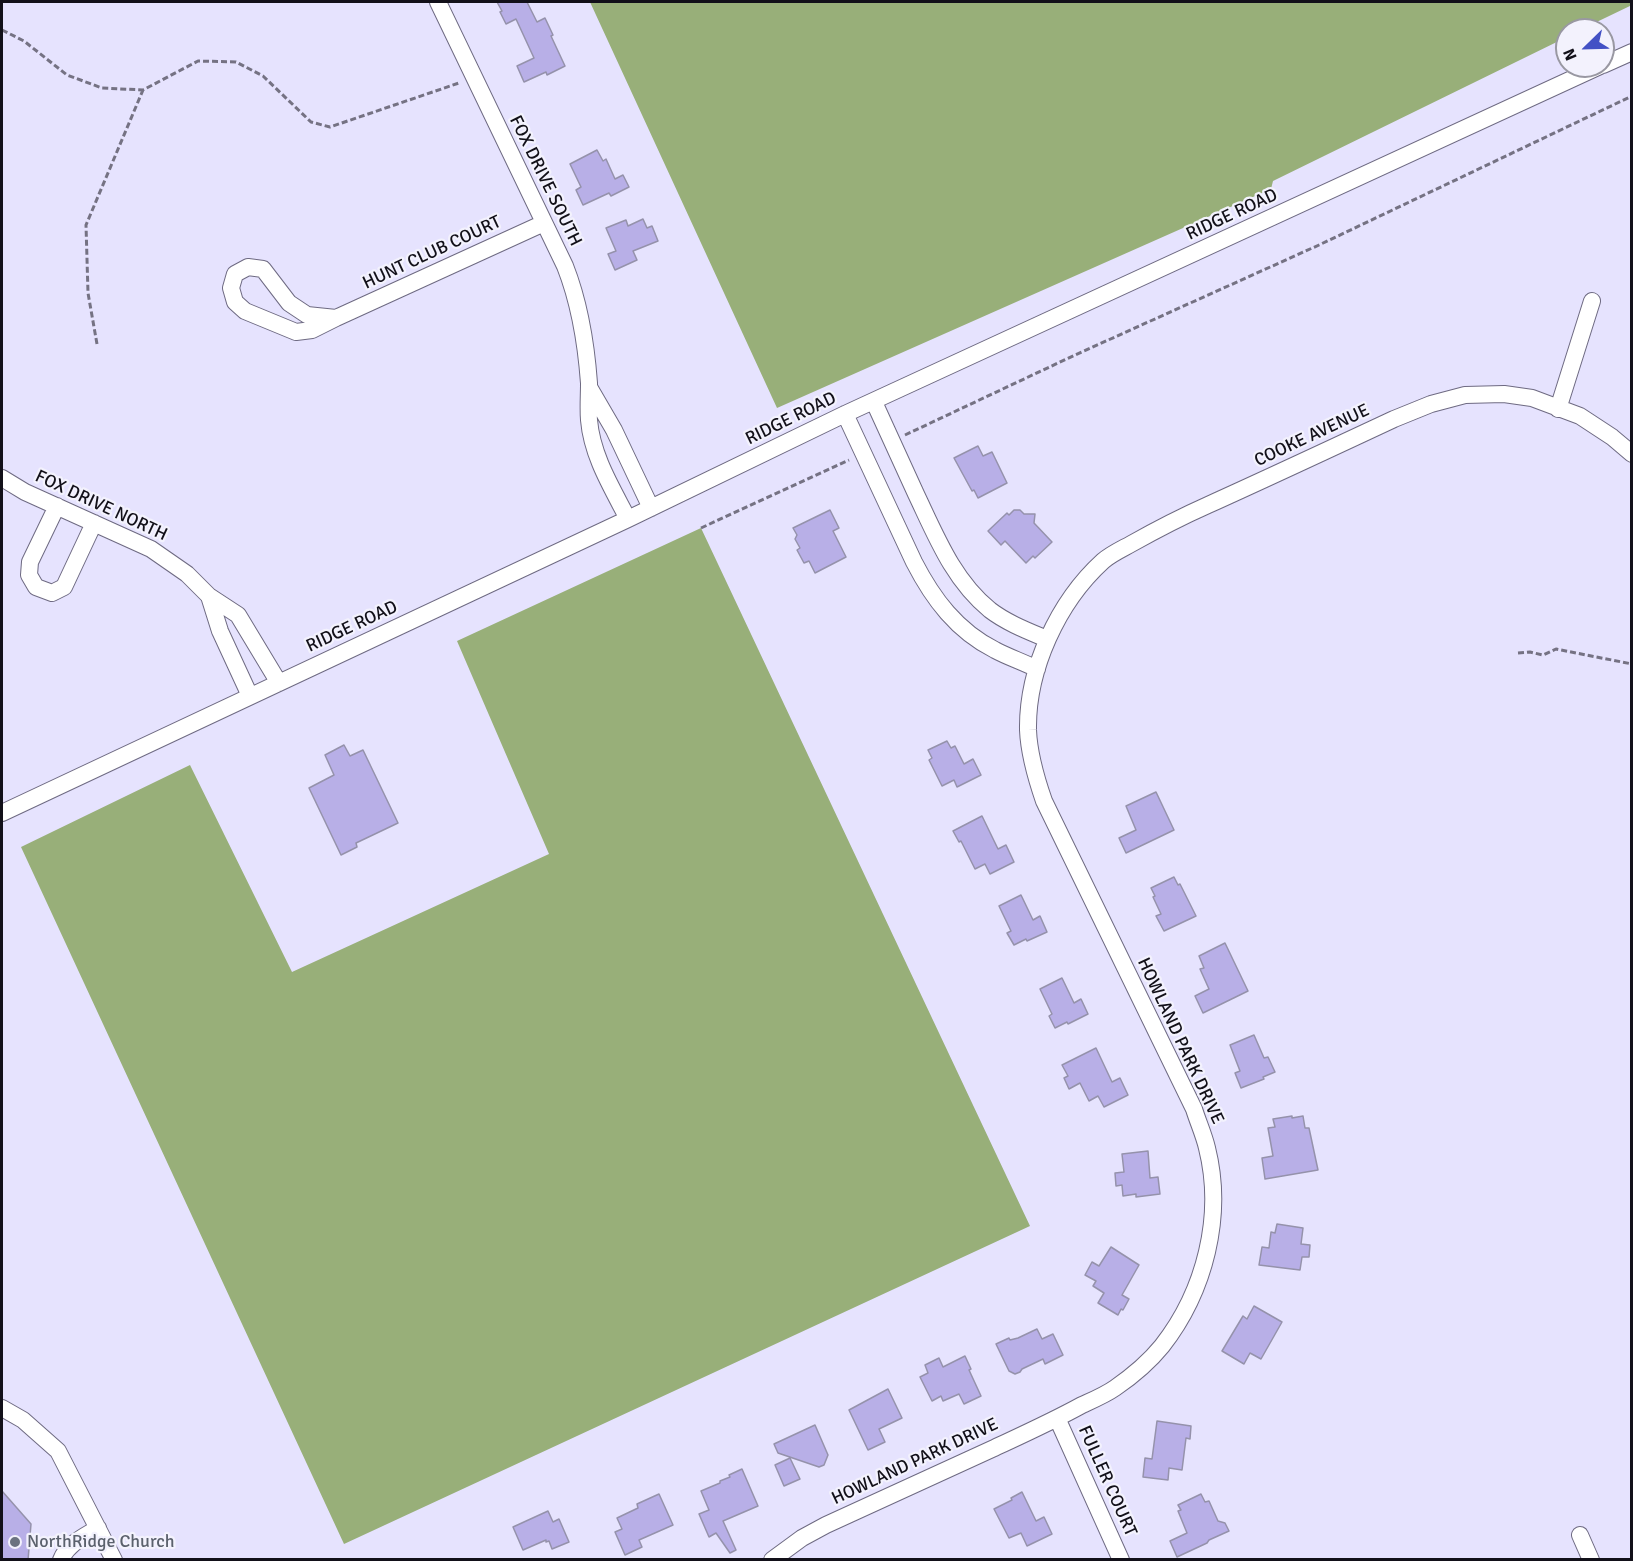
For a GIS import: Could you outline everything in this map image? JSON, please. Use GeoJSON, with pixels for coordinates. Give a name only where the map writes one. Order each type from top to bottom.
{"type":"FeatureCollection","features":[{"type":"Feature","properties":{"kind":"street","name":"FOX DRIVE SOUTH"},"geometry":{"type":"LineString","coordinates":[[438,2],[565,266],[576,296],[585,343],[589,421],[597,455],[628,519]]}},
{"type":"Feature","properties":{"kind":"street","name":"RIDGE ROAD"},"geometry":{"type":"LineString","coordinates":[[1615,59],[1632,52]]}},
{"type":"Feature","properties":{"kind":"street","name":"RIDGE ROAD"},"geometry":{"type":"LineString","coordinates":[[2,813],[628,519],[845,414],[1574,78]]}},
{"type":"Feature","properties":{"kind":"street","name":"HUNT CLUB COURT"},"geometry":{"type":"LineString","coordinates":[[336,318],[307,315],[289,303],[262,269],[248,267],[235,274],[231,288],[235,302],[245,311],[296,332],[312,330],[544,223]]}},
{"type":"Feature","properties":{"kind":"street"},"geometry":{"type":"LineString","coordinates":[[1558,409],[1592,301]]}},
{"type":"Feature","properties":{"kind":"street","name":"FOX DRIVE SOUTH"},"geometry":{"type":"LineString","coordinates":[[589,386],[614,430],[651,508]]}},
{"type":"Feature","properties":{"kind":"street","name":"COOKE AVENUE"},"geometry":{"type":"LineString","coordinates":[[1047,639],[1065,605],[1084,579],[1106,558],[1173,521],[1431,404],[1465,395],[1504,394],[1532,398],[1594,424],[1632,454]]}},
{"type":"Feature","properties":{"kind":"street"},"geometry":{"type":"LineString","coordinates":[[874,402],[938,541],[954,570],[991,610],[1015,626],[1047,639]]}},
{"type":"Feature","properties":{"kind":"street"},"geometry":{"type":"LineString","coordinates":[[845,414],[923,580],[948,615],[964,630],[993,649],[1037,669]]}},
{"type":"Feature","properties":{"kind":"street","name":"FOX DRIVE NORTH"},"geometry":{"type":"LineString","coordinates":[[2,478],[25,492],[151,549],[187,574],[209,596],[238,615],[279,682]]}},
{"type":"Feature","properties":{"kind":"street"},"geometry":{"type":"LineString","coordinates":[[57,506],[30,562],[29,575],[36,587],[52,593],[64,587],[94,524]]}},
{"type":"Feature","properties":{"kind":"street","name":"FOX DRIVE NORTH"},"geometry":{"type":"LineString","coordinates":[[209,596],[219,631],[250,696]]}},
{"type":"Feature","properties":{"kind":"street","name":"HOWLAND PARK DRIVE"},"geometry":{"type":"LineString","coordinates":[[772,1560],[802,1538],[826,1525],[1057,1419],[1113,1390],[1148,1361],[1167,1339],[1193,1294],[1203,1268],[1212,1223],[1213,1199],[1207,1149],[1194,1109],[1054,823],[1036,778],[1028,730],[1037,669],[1047,639]]}},
{"type":"Feature","properties":{"kind":"street"},"geometry":{"type":"LineString","coordinates":[[2,1408],[23,1420],[58,1451],[114,1560]]}},
{"type":"Feature","properties":{"kind":"street","name":"FULLER COURT"},"geometry":{"type":"LineString","coordinates":[[1057,1419],[1121,1560]]}},
{"type":"Feature","properties":{"kind":"street"},"geometry":{"type":"LineString","coordinates":[[61,1560],[77,1540],[98,1528]]}},
{"type":"Feature","properties":{"kind":"street"},"geometry":{"type":"LineString","coordinates":[[1580,1535],[1592,1560]]}},
{"type":"Feature","properties":{"kind":"path"},"geometry":{"type":"LineString","coordinates":[[2,30],[24,41],[68,75],[102,88],[143,90],[198,61],[236,62],[263,76],[311,122],[330,127],[455,85],[474,76]]}},
{"type":"Feature","properties":{"kind":"path"},"geometry":{"type":"LineString","coordinates":[[97,344],[88,293],[86,225],[143,90]]}},
{"type":"Feature","properties":{"kind":"path"},"geometry":{"type":"LineString","coordinates":[[892,441],[1075,355],[1319,245],[1632,96]]}},
{"type":"Feature","properties":{"kind":"path"},"geometry":{"type":"LineString","coordinates":[[701,528],[863,454]]}},
{"type":"Feature","properties":{"kind":"path"},"geometry":{"type":"LineString","coordinates":[[1518,653],[1530,652],[1543,655],[1557,649],[1632,664]]}},
{"type":"Feature","properties":{"kind":"green space"},"geometry":{"type":"Polygon","coordinates":[[[590,2],[1631,2],[1632,5],[1605,18],[1555,18],[1555,43],[1273,181],[1271,189],[777,408],[590,2]]]}},
{"type":"Feature","properties":{"kind":"green space"},"geometry":{"type":"Polygon","coordinates":[[[701,528],[1030,1226],[344,1544],[21,847],[190,765],[292,972],[549,854],[457,641],[701,528]]]}},
{"type":"Feature","properties":{"kind":"building"},"geometry":{"type":"Polygon","coordinates":[[[497,2],[527,2],[537,22],[545,18],[565,66],[547,75],[546,72],[524,82],[517,66],[534,58],[516,19],[506,24],[497,2]]]}},
{"type":"Feature","properties":{"kind":"building"},"geometry":{"type":"Polygon","coordinates":[[[597,150],[603,161],[606,159],[615,179],[623,175],[629,187],[611,196],[609,193],[583,205],[576,190],[581,187],[570,164],[597,150]]]}},
{"type":"Feature","properties":{"kind":"building"},"geometry":{"type":"Polygon","coordinates":[[[643,219],[647,228],[652,226],[658,241],[633,251],[637,260],[615,270],[608,254],[616,251],[606,228],[626,220],[628,226],[643,219]]]}},
{"type":"Feature","properties":{"kind":"building"},"geometry":{"type":"Polygon","coordinates":[[[978,446],[983,456],[992,452],[1007,483],[978,498],[954,458],[978,446]]]}},
{"type":"Feature","properties":{"kind":"building"},"geometry":{"type":"Polygon","coordinates":[[[830,510],[839,528],[833,531],[846,557],[815,573],[809,561],[804,563],[797,550],[800,548],[793,528],[830,510]]]}},
{"type":"Feature","properties":{"kind":"building"},"geometry":{"type":"Polygon","coordinates":[[[1014,510],[1020,510],[1024,514],[1035,514],[1034,523],[1052,542],[1026,563],[1005,541],[1001,545],[988,531],[1007,513],[1009,515],[1014,510]]]}},
{"type":"Feature","properties":{"kind":"building"},"geometry":{"type":"Polygon","coordinates":[[[947,741],[951,748],[955,746],[964,764],[973,759],[981,775],[957,787],[954,780],[942,786],[929,760],[932,758],[928,750],[947,741]]]}},
{"type":"Feature","properties":{"kind":"building"},"geometry":{"type":"Polygon","coordinates":[[[344,745],[350,756],[363,750],[398,823],[356,843],[357,847],[341,855],[309,788],[334,775],[325,755],[344,745]]]}},
{"type":"Feature","properties":{"kind":"building"},"geometry":{"type":"Polygon","coordinates":[[[1156,792],[1174,830],[1126,853],[1119,838],[1136,830],[1126,806],[1156,792]]]}},
{"type":"Feature","properties":{"kind":"building"},"geometry":{"type":"Polygon","coordinates":[[[982,816],[998,849],[1006,845],[1014,862],[990,874],[985,864],[975,869],[961,841],[959,842],[953,831],[982,816]]]}},
{"type":"Feature","properties":{"kind":"building"},"geometry":{"type":"Polygon","coordinates":[[[1174,877],[1196,916],[1164,931],[1156,916],[1161,914],[1151,888],[1174,877]]]}},
{"type":"Feature","properties":{"kind":"building"},"geometry":{"type":"Polygon","coordinates":[[[1021,895],[1033,920],[1040,916],[1047,932],[1014,945],[1007,933],[1011,931],[999,906],[1021,895]]]}},
{"type":"Feature","properties":{"kind":"building"},"geometry":{"type":"Polygon","coordinates":[[[1225,943],[1248,991],[1203,1013],[1195,996],[1209,989],[1200,969],[1204,968],[1199,956],[1225,943]]]}},
{"type":"Feature","properties":{"kind":"building"},"geometry":{"type":"Polygon","coordinates":[[[1062,978],[1074,1003],[1081,999],[1088,1014],[1055,1028],[1049,1016],[1052,1014],[1040,989],[1062,978]]]}},
{"type":"Feature","properties":{"kind":"building"},"geometry":{"type":"Polygon","coordinates":[[[1254,1035],[1264,1058],[1268,1057],[1275,1072],[1241,1088],[1235,1073],[1240,1071],[1230,1045],[1254,1035]]]}},
{"type":"Feature","properties":{"kind":"building"},"geometry":{"type":"Polygon","coordinates":[[[1096,1048],[1112,1082],[1120,1078],[1128,1095],[1104,1107],[1098,1096],[1089,1101],[1080,1083],[1069,1089],[1064,1078],[1068,1076],[1062,1065],[1096,1048]]]}},
{"type":"Feature","properties":{"kind":"building"},"geometry":{"type":"Polygon","coordinates":[[[1292,1116],[1292,1118],[1303,1116],[1305,1128],[1309,1128],[1318,1170],[1265,1179],[1262,1158],[1273,1156],[1268,1128],[1275,1127],[1273,1119],[1292,1116]]]}},
{"type":"Feature","properties":{"kind":"building"},"geometry":{"type":"Polygon","coordinates":[[[1148,1151],[1150,1178],[1158,1177],[1160,1194],[1123,1196],[1122,1185],[1116,1186],[1115,1173],[1124,1172],[1122,1154],[1148,1151]]]}},
{"type":"Feature","properties":{"kind":"building"},"geometry":{"type":"Polygon","coordinates":[[[1277,1224],[1303,1228],[1301,1244],[1310,1245],[1309,1257],[1302,1257],[1300,1270],[1259,1265],[1262,1247],[1269,1248],[1271,1232],[1275,1233],[1277,1224]]]}},
{"type":"Feature","properties":{"kind":"building"},"geometry":{"type":"Polygon","coordinates":[[[1111,1247],[1139,1265],[1122,1295],[1129,1299],[1118,1315],[1098,1303],[1104,1293],[1093,1286],[1096,1281],[1085,1275],[1092,1262],[1099,1266],[1111,1247]]]}},
{"type":"Feature","properties":{"kind":"building"},"geometry":{"type":"Polygon","coordinates":[[[1254,1306],[1282,1322],[1261,1359],[1250,1353],[1244,1364],[1222,1351],[1243,1316],[1247,1319],[1254,1306]]]}},
{"type":"Feature","properties":{"kind":"building"},"geometry":{"type":"Polygon","coordinates":[[[1037,1329],[1042,1339],[1053,1334],[1063,1355],[1045,1364],[1043,1359],[1015,1374],[1009,1371],[996,1344],[1009,1338],[1010,1340],[1018,1338],[1037,1329]]]}},
{"type":"Feature","properties":{"kind":"building"},"geometry":{"type":"Polygon","coordinates":[[[965,1356],[981,1396],[964,1404],[959,1394],[943,1401],[941,1396],[932,1401],[920,1377],[928,1373],[925,1365],[939,1358],[943,1367],[965,1356]]]}},
{"type":"Feature","properties":{"kind":"building"},"geometry":{"type":"Polygon","coordinates":[[[888,1389],[902,1418],[879,1429],[885,1442],[868,1450],[849,1410],[888,1389]]]}},
{"type":"Feature","properties":{"kind":"building"},"geometry":{"type":"Polygon","coordinates":[[[1157,1421],[1191,1426],[1190,1439],[1186,1438],[1182,1470],[1169,1468],[1168,1480],[1143,1477],[1145,1458],[1152,1459],[1157,1421]]]}},
{"type":"Feature","properties":{"kind":"building"},"geometry":{"type":"Polygon","coordinates":[[[815,1425],[828,1455],[824,1465],[819,1467],[778,1453],[774,1444],[815,1425]]]}},
{"type":"Feature","properties":{"kind":"building"},"geometry":{"type":"Polygon","coordinates":[[[790,1458],[800,1479],[784,1486],[775,1465],[790,1458]]]}},
{"type":"Feature","properties":{"kind":"building"},"geometry":{"type":"Polygon","coordinates":[[[742,1469],[758,1506],[723,1521],[736,1550],[730,1553],[716,1533],[709,1537],[699,1514],[709,1510],[701,1491],[720,1483],[730,1477],[729,1475],[742,1469]]]}},
{"type":"Feature","properties":{"kind":"building","name":"NorthRidge Church"},"geometry":{"type":"Polygon","coordinates":[[[2,1491],[31,1524],[28,1560],[2,1560],[2,1491]]]}},
{"type":"Feature","properties":{"kind":"building"},"geometry":{"type":"Polygon","coordinates":[[[1022,1492],[1036,1521],[1044,1517],[1052,1534],[1027,1546],[1021,1533],[1009,1538],[994,1509],[1022,1492]]]}},
{"type":"Feature","properties":{"kind":"building"},"geometry":{"type":"Polygon","coordinates":[[[659,1494],[673,1525],[639,1540],[642,1547],[625,1555],[615,1532],[622,1529],[617,1518],[638,1508],[637,1504],[659,1494]]]}},
{"type":"Feature","properties":{"kind":"building"},"geometry":{"type":"Polygon","coordinates":[[[1201,1494],[1205,1502],[1209,1501],[1218,1521],[1225,1523],[1229,1531],[1177,1557],[1170,1541],[1187,1533],[1178,1511],[1181,1510],[1178,1505],[1201,1494]]]}},
{"type":"Feature","properties":{"kind":"building"},"geometry":{"type":"Polygon","coordinates":[[[548,1511],[553,1522],[559,1519],[569,1542],[552,1549],[549,1541],[546,1542],[546,1540],[523,1550],[513,1527],[548,1511]]]}},
{"type":"Feature","properties":{"kind":"place","name":"NorthRidge Church"},"geometry":{"type":"Point","coordinates":[15,1542]}}]}
